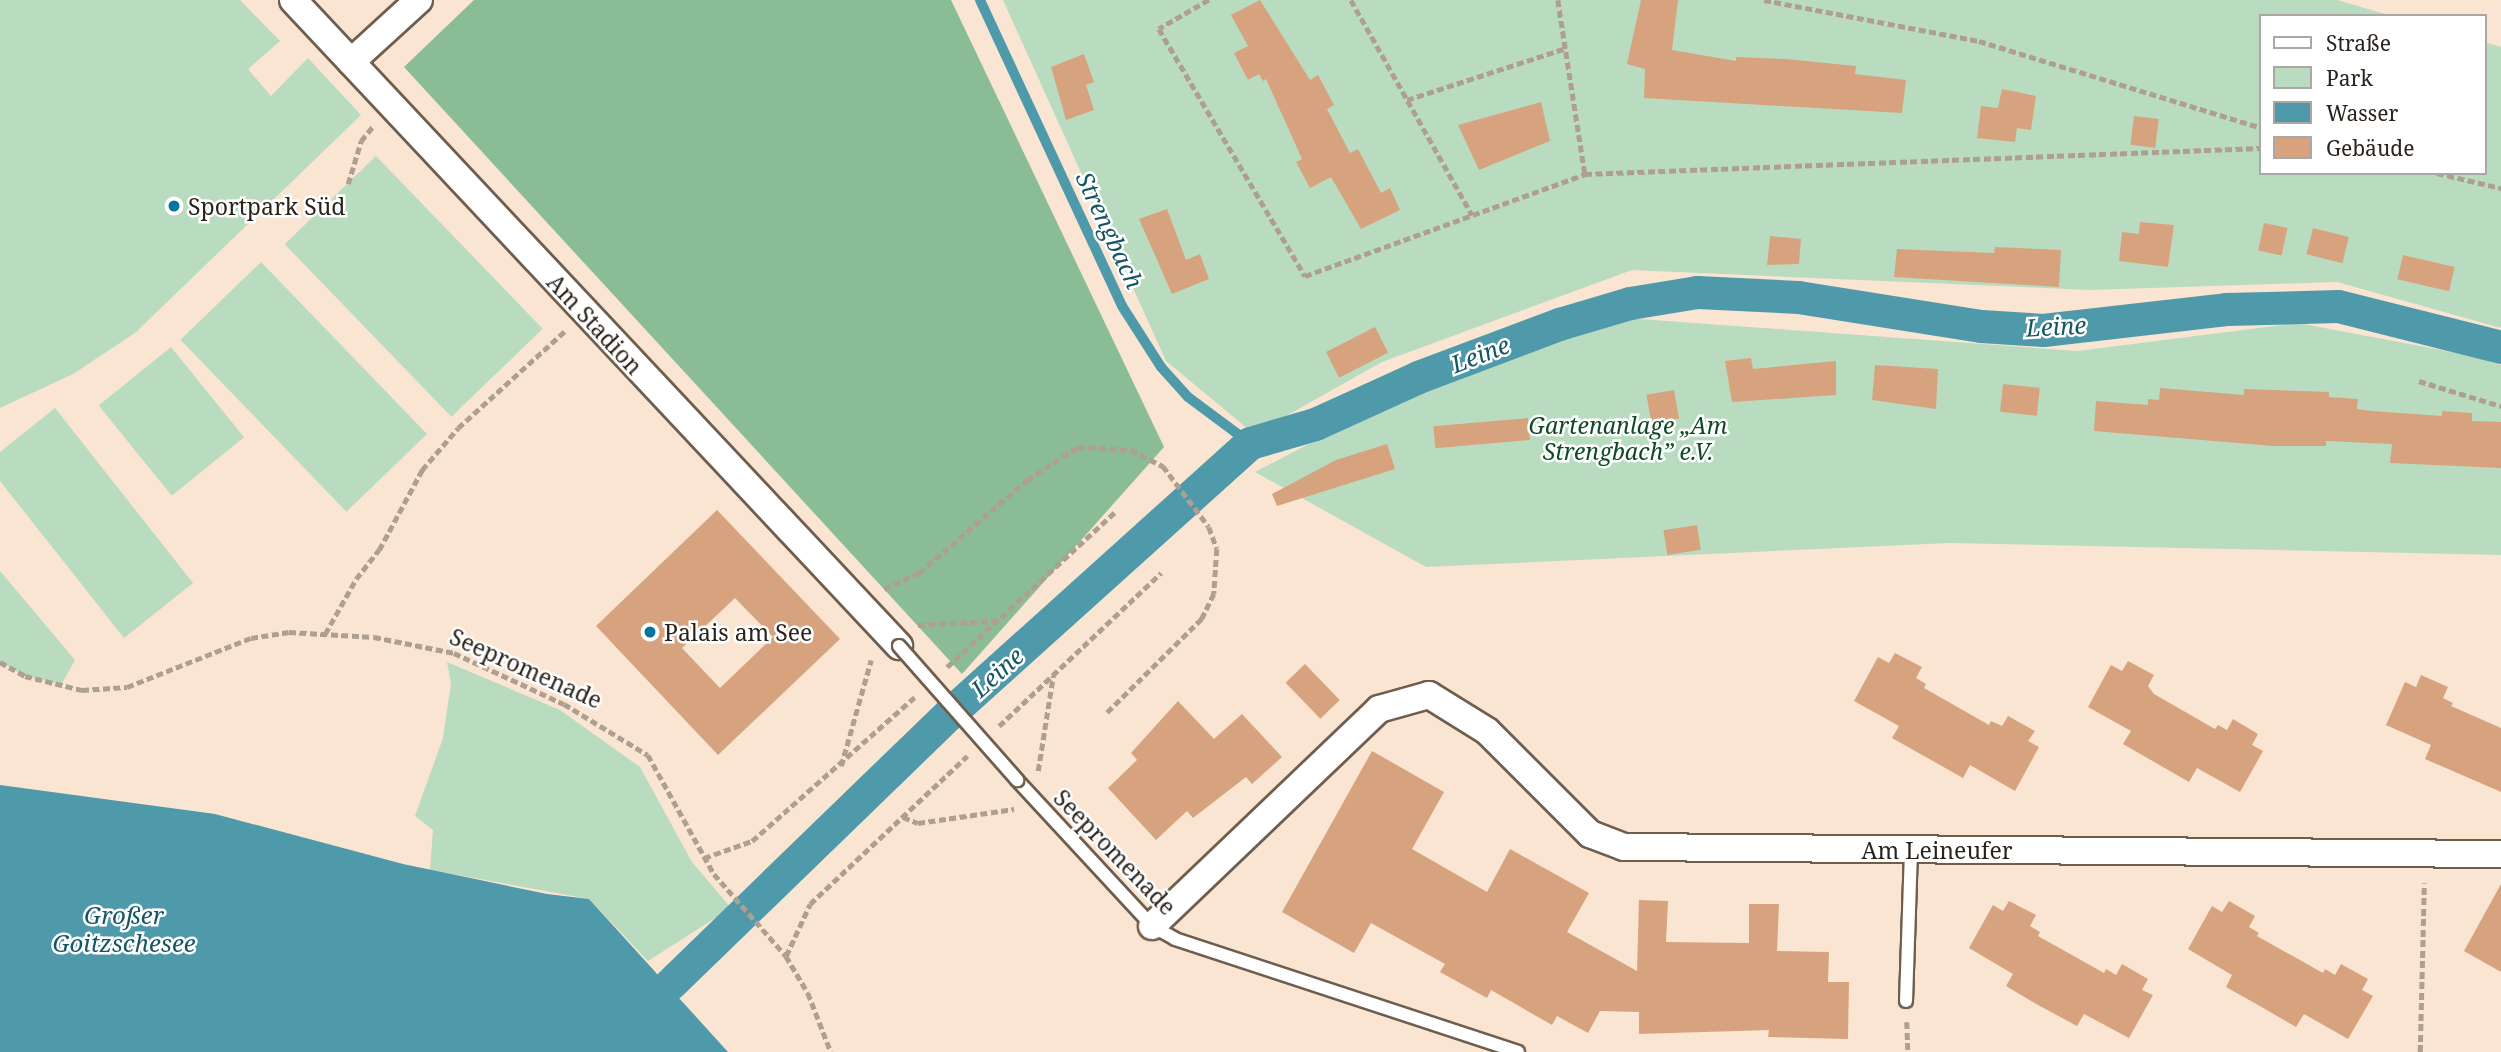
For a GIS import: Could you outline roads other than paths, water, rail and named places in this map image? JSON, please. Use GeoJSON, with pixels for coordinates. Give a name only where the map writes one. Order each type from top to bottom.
{"type":"FeatureCollection","features":[{"type":"Feature","properties":{"kind":"street","name":"Am Stadion"},"geometry":{"type":"LineString","coordinates":[[293,0],[899,646]]}},
{"type":"Feature","properties":{"kind":"street"},"geometry":{"type":"LineString","coordinates":[[352,62],[419,0]]}},
{"type":"Feature","properties":{"kind":"street","name":"Am Leineufer"},"geometry":{"type":"LineString","coordinates":[[1152,926],[1379,709],[1429,695],[1487,731],[1590,834],[1624,847],[2501,854]]}},
{"type":"Feature","properties":{"kind":"lane","name":"Seepromenade"},"geometry":{"type":"LineString","coordinates":[[899,646],[1017,780],[1152,926],[1175,939],[1518,1052]]}},
{"type":"Feature","properties":{"kind":"lane"},"geometry":{"type":"LineString","coordinates":[[1906,1001],[1911,850]]}},
{"type":"Feature","properties":{"kind":"water","name":"Großer Goitzschesee"},"geometry":{"type":"Polygon","coordinates":[[[0,785],[215,814],[403,864],[547,894],[589,899],[728,1052],[0,1052],[0,785]]]}},
{"type":"Feature","properties":{"kind":"waterway","name":"Strengbach"},"geometry":{"type":"LineString","coordinates":[[980,0],[1122,306],[1161,367],[1188,397],[1250,443]]}},
{"type":"Feature","properties":{"kind":"waterway","name":"Leine"},"geometry":{"type":"LineString","coordinates":[[670,984],[949,714],[1250,443],[1315,424],[1418,377],[1559,324],[1630,303],[1697,292],[1798,297],[1981,326],[2043,330],[2226,309],[2338,306],[2501,347]]}},
{"type":"Feature","properties":{"kind":"place","name":"Sportpark Süd"},"geometry":{"type":"Point","coordinates":[174,206]}},
{"type":"Feature","properties":{"kind":"place","name":"Palais am See"},"geometry":{"type":"Point","coordinates":[650,632]}},
{"type":"Feature","properties":{"kind":"park label","name":"Gartenanlage „Am Strengbach” e.V."},"geometry":{"type":"Point","coordinates":[1628,438]}}]}
